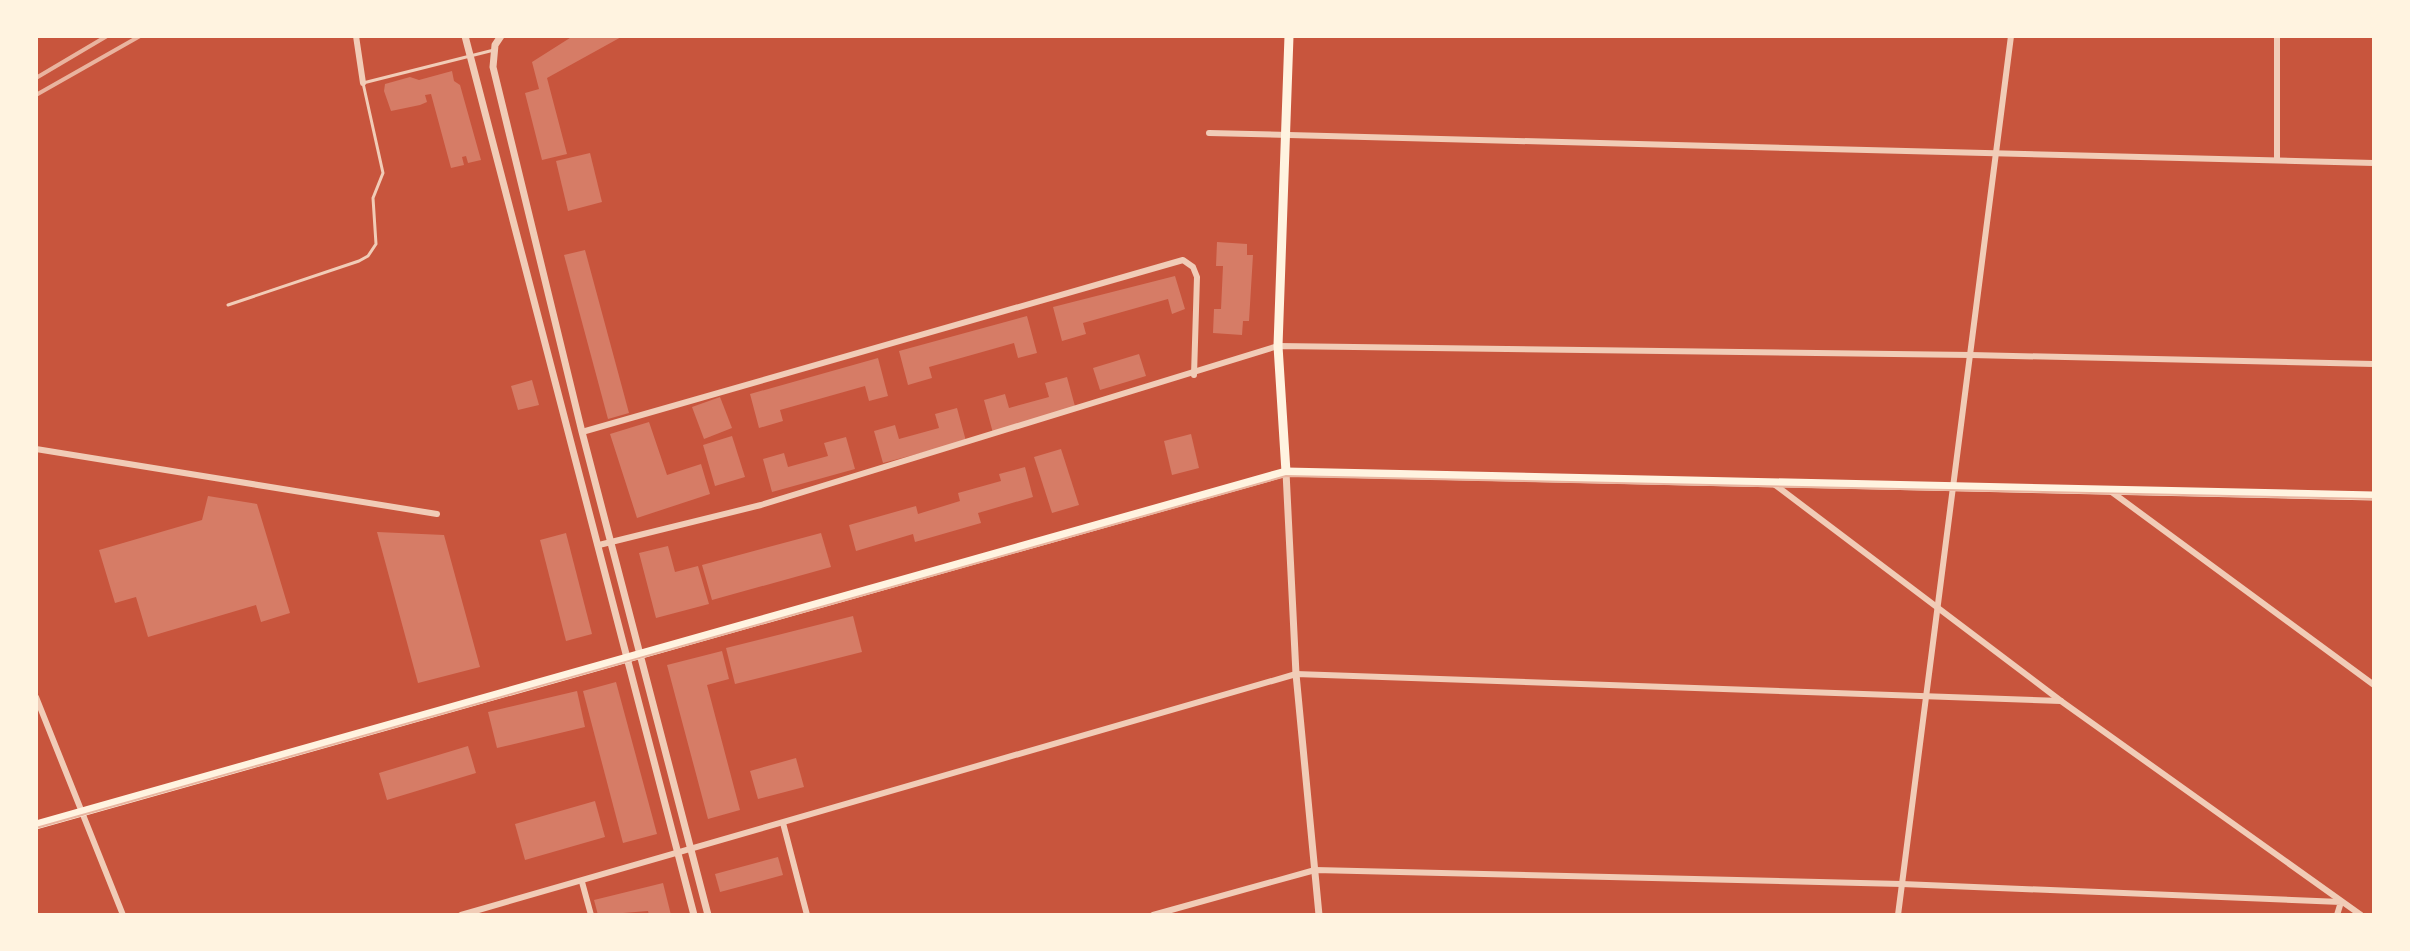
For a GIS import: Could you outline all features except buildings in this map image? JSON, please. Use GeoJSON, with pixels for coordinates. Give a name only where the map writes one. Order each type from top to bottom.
{"type":"FeatureCollection","features":[{"type":"Feature","properties":{"kind":"main road"},"geometry":{"type":"LineString","coordinates":[[1286,472],[1278,346],[1289,36]]}},
{"type":"Feature","properties":{"kind":"main road"},"geometry":{"type":"LineString","coordinates":[[36,825],[1286,472],[2374,496]]}},
{"type":"Feature","properties":{"kind":"street"},"geometry":{"type":"LineString","coordinates":[[356,36],[363,83]]}},
{"type":"Feature","properties":{"kind":"street"},"geometry":{"type":"LineString","coordinates":[[465,36],[694,915]]}},
{"type":"Feature","properties":{"kind":"street"},"geometry":{"type":"LineString","coordinates":[[501,36],[494,50],[493,67],[582,432],[708,915]]}},
{"type":"Feature","properties":{"kind":"street"},"geometry":{"type":"LineString","coordinates":[[1898,915],[2011,36]]}},
{"type":"Feature","properties":{"kind":"street"},"geometry":{"type":"LineString","coordinates":[[2277,36],[2277,159]]}},
{"type":"Feature","properties":{"kind":"street"},"geometry":{"type":"LineString","coordinates":[[1209,133],[2374,163]]}},
{"type":"Feature","properties":{"kind":"street"},"geometry":{"type":"LineString","coordinates":[[582,432],[1183,260],[1193,267],[1197,277],[1194,375]]}},
{"type":"Feature","properties":{"kind":"street"},"geometry":{"type":"LineString","coordinates":[[599,545],[761,505],[1194,375],[1278,346],[2374,364]]}},
{"type":"Feature","properties":{"kind":"street"},"geometry":{"type":"LineString","coordinates":[[36,449],[437,514]]}},
{"type":"Feature","properties":{"kind":"street"},"geometry":{"type":"LineString","coordinates":[[1286,472],[1296,674],[1319,915]]}},
{"type":"Feature","properties":{"kind":"street"},"geometry":{"type":"LineString","coordinates":[[1771,482],[2061,701],[2361,915]]}},
{"type":"Feature","properties":{"kind":"street"},"geometry":{"type":"LineString","coordinates":[[2109,490],[2374,685]]}},
{"type":"Feature","properties":{"kind":"street"},"geometry":{"type":"LineString","coordinates":[[461,915],[1296,674],[1927,699],[2061,701]]}},
{"type":"Feature","properties":{"kind":"street"},"geometry":{"type":"LineString","coordinates":[[36,697],[123,915]]}},
{"type":"Feature","properties":{"kind":"street"},"geometry":{"type":"LineString","coordinates":[[783,823],[807,915]]}},
{"type":"Feature","properties":{"kind":"street"},"geometry":{"type":"LineString","coordinates":[[1153,915],[1315,870],[1902,884],[2341,902]]}},
{"type":"Feature","properties":{"kind":"street"},"geometry":{"type":"LineString","coordinates":[[582,882],[591,915]]}},
{"type":"Feature","properties":{"kind":"street"},"geometry":{"type":"LineString","coordinates":[[2337,915],[2341,902]]}},
{"type":"Feature","properties":{"kind":"lane"},"geometry":{"type":"LineString","coordinates":[[228,305],[359,261],[374,250],[378,234],[373,198],[383,166],[363,83],[494,50]]}},
{"type":"Feature","properties":{"kind":"tram line"},"geometry":{"type":"LineString","coordinates":[[36,828],[1286,476],[2374,499]]}},
{"type":"Feature","properties":{"kind":"railway"},"geometry":{"type":"LineString","coordinates":[[36,78],[107,36]]}},
{"type":"Feature","properties":{"kind":"railway"},"geometry":{"type":"LineString","coordinates":[[36,95],[140,36]]}}]}
